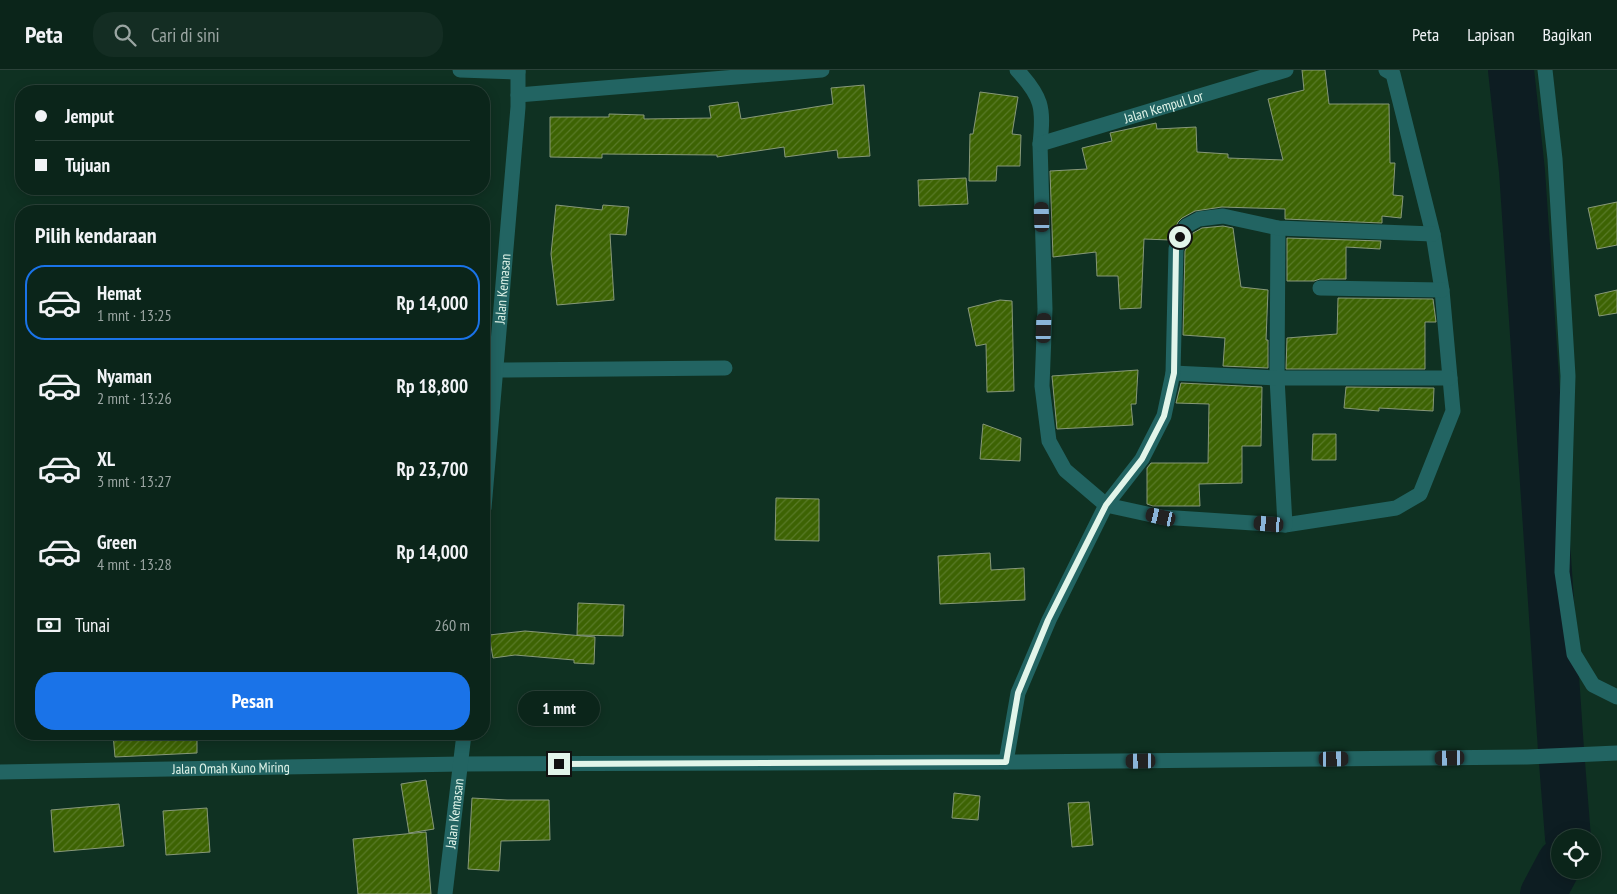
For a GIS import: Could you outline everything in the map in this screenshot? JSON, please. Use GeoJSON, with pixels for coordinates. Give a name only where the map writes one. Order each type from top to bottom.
{"type":"FeatureCollection","features":[{"type":"Feature","properties":{"kind":"street"},"geometry":{"type":"LineString","coordinates":[[460,70],[518,71]]}},
{"type":"Feature","properties":{"kind":"street"},"geometry":{"type":"LineString","coordinates":[[518,95],[822,70]]}},
{"type":"Feature","properties":{"kind":"street"},"geometry":{"type":"LineString","coordinates":[[1017,70],[1037,94],[1043,118],[1040,144],[1045,309],[1042,386],[1049,441],[1065,470],[1106,505],[1161,517],[1285,525],[1396,508],[1420,494],[1453,411],[1442,290],[1433,234],[1393,74],[1386,70]]}},
{"type":"Feature","properties":{"kind":"street","name":"Jalan Kempul Lor"},"geometry":{"type":"LineString","coordinates":[[1040,144],[1286,70]]}},
{"type":"Feature","properties":{"kind":"street"},"geometry":{"type":"LineString","coordinates":[[1545,70],[1555,159],[1568,376],[1562,572],[1574,654],[1593,685],[1617,697]]}},
{"type":"Feature","properties":{"kind":"street","name":"Jalan Kemasan"},"geometry":{"type":"LineString","coordinates":[[490,439],[518,108],[518,71]]}},
{"type":"Feature","properties":{"kind":"street"},"geometry":{"type":"LineString","coordinates":[[1006,762],[1018,693],[1048,620],[1106,505],[1142,459],[1164,416],[1174,373],[1176,249],[1186,226],[1199,220],[1223,216],[1278,228],[1433,234]]}},
{"type":"Feature","properties":{"kind":"street"},"geometry":{"type":"LineString","coordinates":[[1278,228],[1277,378],[1285,525]]}},
{"type":"Feature","properties":{"kind":"street"},"geometry":{"type":"LineString","coordinates":[[1320,288],[1442,290]]}},
{"type":"Feature","properties":{"kind":"street"},"geometry":{"type":"LineString","coordinates":[[496,370],[725,368]]}},
{"type":"Feature","properties":{"kind":"street"},"geometry":{"type":"LineString","coordinates":[[1174,373],[1277,378],[1450,378]]}},
{"type":"Feature","properties":{"kind":"street","name":"Jalan Kemasan"},"geometry":{"type":"LineString","coordinates":[[445,894],[464,740]]}},
{"type":"Feature","properties":{"kind":"street","name":"Jalan Omah Kuno Miring"},"geometry":{"type":"LineString","coordinates":[[0,772],[462,764],[1006,762],[1527,757],[1617,753]]}},
{"type":"Feature","properties":{"kind":"building"},"geometry":{"type":"Polygon","coordinates":[[[1302,70],[1325,70],[1329,104],[1389,104],[1390,163],[1395,163],[1393,195],[1403,196],[1401,218],[1382,216],[1382,223],[1285,219],[1285,209],[1222,207],[1195,211],[1178,222],[1170,240],[1144,239],[1141,308],[1120,309],[1118,276],[1097,276],[1096,252],[1053,257],[1050,171],[1087,169],[1082,148],[1112,141],[1110,133],[1156,123],[1157,129],[1196,127],[1197,152],[1228,154],[1228,158],[1283,160],[1268,99],[1304,90],[1302,70]]]}},
{"type":"Feature","properties":{"kind":"building"},"geometry":{"type":"Polygon","coordinates":[[[864,85],[870,156],[838,158],[837,150],[785,157],[784,147],[717,157],[717,155],[602,154],[602,158],[550,157],[550,117],[609,117],[609,114],[644,115],[644,119],[711,118],[709,106],[738,102],[741,119],[833,104],[831,88],[864,85]]]}},
{"type":"Feature","properties":{"kind":"building"},"geometry":{"type":"Polygon","coordinates":[[[980,92],[1018,97],[1012,134],[1021,135],[1020,166],[997,166],[996,181],[969,181],[970,134],[973,134],[980,92]]]}},
{"type":"Feature","properties":{"kind":"building"},"geometry":{"type":"Polygon","coordinates":[[[966,178],[968,204],[919,206],[918,180],[966,178]]]}},
{"type":"Feature","properties":{"kind":"building"},"geometry":{"type":"Polygon","coordinates":[[[1617,202],[1617,245],[1597,249],[1588,208],[1617,202]]]}},
{"type":"Feature","properties":{"kind":"building"},"geometry":{"type":"Polygon","coordinates":[[[556,205],[602,210],[603,205],[629,207],[626,235],[610,234],[614,300],[557,305],[551,254],[556,205]]]}},
{"type":"Feature","properties":{"kind":"building"},"geometry":{"type":"Polygon","coordinates":[[[1223,226],[1233,228],[1241,287],[1268,290],[1266,340],[1268,340],[1268,368],[1223,366],[1225,338],[1183,335],[1185,251],[1193,233],[1202,228],[1223,226]]]}},
{"type":"Feature","properties":{"kind":"building"},"geometry":{"type":"Polygon","coordinates":[[[1287,238],[1381,241],[1380,249],[1346,247],[1346,279],[1287,281],[1287,238]]]}},
{"type":"Feature","properties":{"kind":"building"},"geometry":{"type":"Polygon","coordinates":[[[1617,290],[1617,313],[1599,316],[1595,295],[1617,290]]]}},
{"type":"Feature","properties":{"kind":"building"},"geometry":{"type":"Polygon","coordinates":[[[1338,298],[1433,299],[1436,322],[1425,322],[1425,369],[1286,369],[1287,338],[1337,334],[1338,298]]]}},
{"type":"Feature","properties":{"kind":"building"},"geometry":{"type":"Polygon","coordinates":[[[1000,300],[1012,301],[1014,391],[987,392],[986,344],[976,346],[968,308],[1000,300]]]}},
{"type":"Feature","properties":{"kind":"building"},"geometry":{"type":"Polygon","coordinates":[[[1138,370],[1136,404],[1131,404],[1133,425],[1057,429],[1052,376],[1138,370]]]}},
{"type":"Feature","properties":{"kind":"building"},"geometry":{"type":"Polygon","coordinates":[[[1181,383],[1262,387],[1261,446],[1242,446],[1242,483],[1199,484],[1200,506],[1153,506],[1147,504],[1147,468],[1151,463],[1208,463],[1209,404],[1176,403],[1181,383]]]}},
{"type":"Feature","properties":{"kind":"building"},"geometry":{"type":"Polygon","coordinates":[[[1346,387],[1434,388],[1433,411],[1379,408],[1379,411],[1344,408],[1346,387]]]}},
{"type":"Feature","properties":{"kind":"building"},"geometry":{"type":"Polygon","coordinates":[[[983,424],[1021,438],[1020,461],[980,459],[983,424]]]}},
{"type":"Feature","properties":{"kind":"building"},"geometry":{"type":"Polygon","coordinates":[[[1313,434],[1336,434],[1336,460],[1312,460],[1313,434]]]}},
{"type":"Feature","properties":{"kind":"building"},"geometry":{"type":"Polygon","coordinates":[[[776,498],[819,499],[819,541],[775,540],[776,498]]]}},
{"type":"Feature","properties":{"kind":"building"},"geometry":{"type":"Polygon","coordinates":[[[990,553],[991,570],[1024,568],[1025,600],[940,604],[938,556],[990,553]]]}},
{"type":"Feature","properties":{"kind":"building"},"geometry":{"type":"Polygon","coordinates":[[[578,603],[624,605],[623,636],[577,635],[578,603]]]}},
{"type":"Feature","properties":{"kind":"building"},"geometry":{"type":"Polygon","coordinates":[[[525,631],[595,637],[594,664],[574,663],[574,660],[515,655],[493,658],[490,635],[525,631]]]}},
{"type":"Feature","properties":{"kind":"building"},"geometry":{"type":"Polygon","coordinates":[[[114,740],[197,740],[197,753],[115,757],[114,740]]]}},
{"type":"Feature","properties":{"kind":"building"},"geometry":{"type":"Polygon","coordinates":[[[426,780],[434,829],[409,833],[401,784],[426,780]]]}},
{"type":"Feature","properties":{"kind":"building"},"geometry":{"type":"Polygon","coordinates":[[[954,793],[980,796],[978,820],[952,818],[954,793]]]}},
{"type":"Feature","properties":{"kind":"building"},"geometry":{"type":"Polygon","coordinates":[[[472,798],[549,800],[550,840],[501,841],[499,871],[468,869],[472,798]]]}},
{"type":"Feature","properties":{"kind":"building"},"geometry":{"type":"Polygon","coordinates":[[[1089,802],[1093,845],[1072,847],[1068,803],[1089,802]]]}},
{"type":"Feature","properties":{"kind":"building"},"geometry":{"type":"Polygon","coordinates":[[[119,804],[124,846],[54,852],[51,810],[119,804]]]}},
{"type":"Feature","properties":{"kind":"building"},"geometry":{"type":"Polygon","coordinates":[[[207,808],[210,852],[166,855],[163,811],[207,808]]]}},
{"type":"Feature","properties":{"kind":"building"},"geometry":{"type":"Polygon","coordinates":[[[426,832],[431,894],[358,894],[353,839],[426,832]]]}},
{"type":"Feature","properties":{"kind":"waterway"},"geometry":{"type":"LineString","coordinates":[[1511,70],[1522,171],[1567,829]]}},
{"type":"Feature","properties":{"kind":"waterway"},"geometry":{"type":"LineString","coordinates":[[1543,894],[1551,879]]}},
{"type":"Feature","properties":{"kind":"route"},"geometry":{"type":"LineString","coordinates":[[559,764],[1006,762],[1018,693],[1048,620],[1106,505],[1142,459],[1164,416],[1174,373],[1176,249],[1180,237]]}}]}
